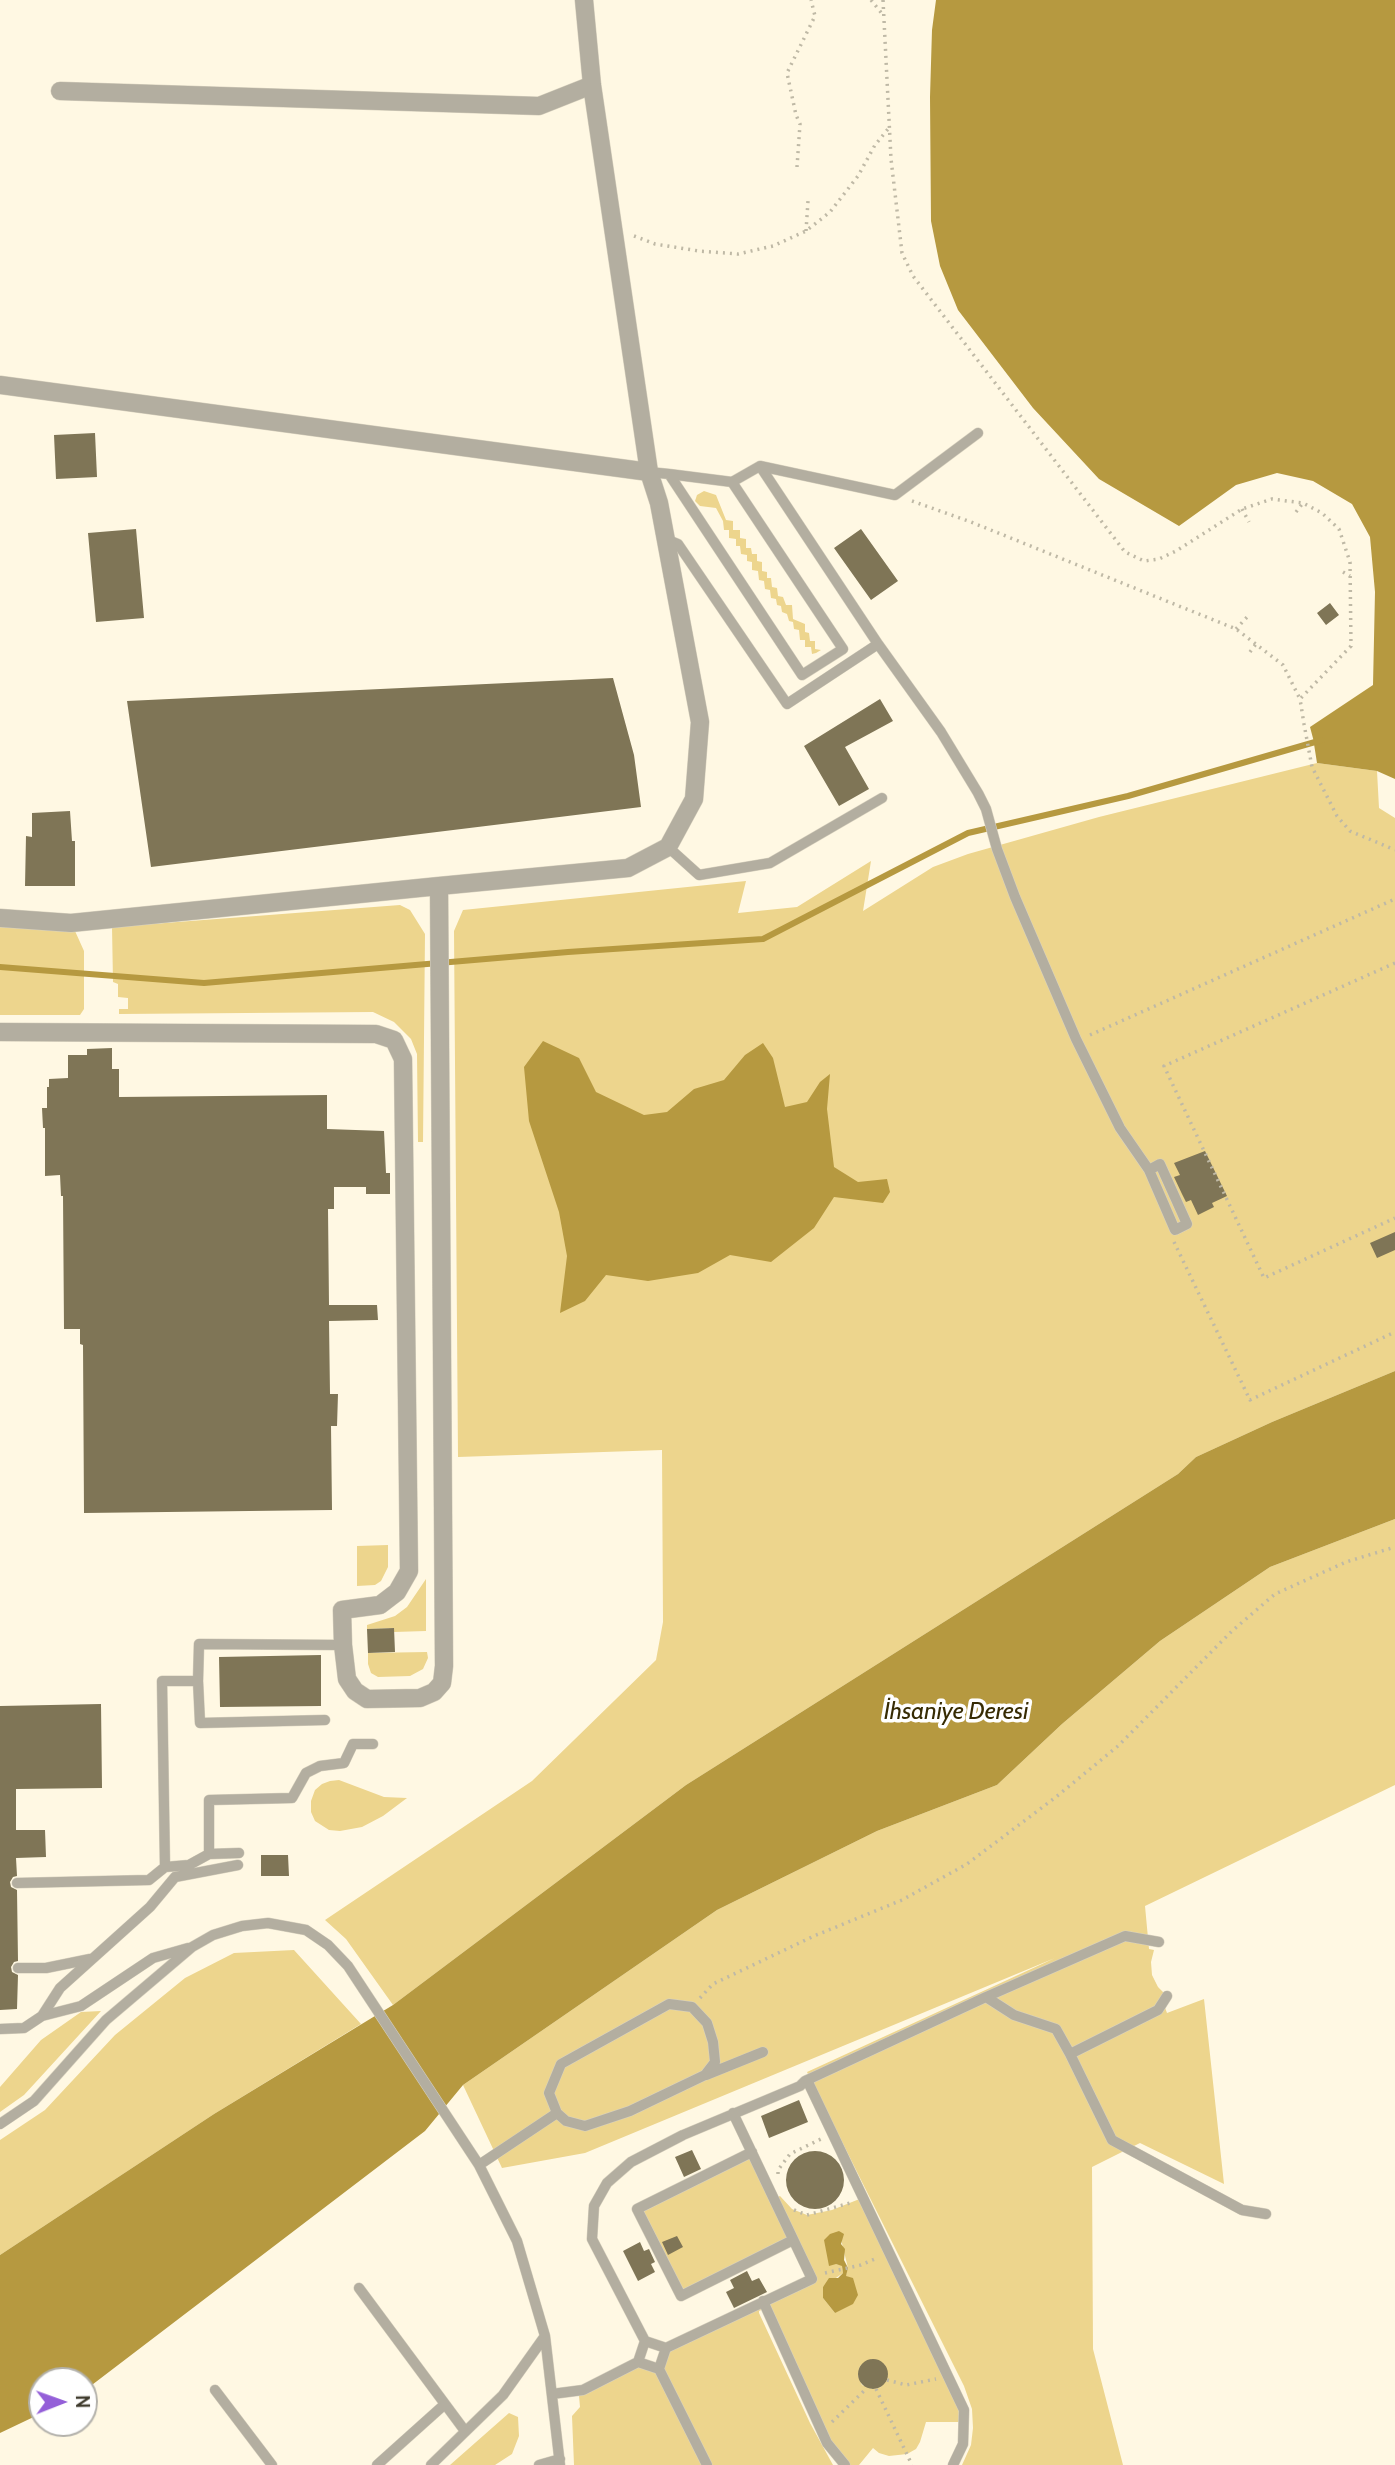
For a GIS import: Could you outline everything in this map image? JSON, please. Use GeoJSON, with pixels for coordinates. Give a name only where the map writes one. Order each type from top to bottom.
{"type":"FeatureCollection","features":[{"type":"Feature","properties":{"kind":"street"},"geometry":{"type":"LineString","coordinates":[[0,918],[71,923],[628,868],[668,847],[694,799],[700,722],[659,503],[649,472],[592,85],[584,0]]}},
{"type":"Feature","properties":{"kind":"street"},"geometry":{"type":"LineString","coordinates":[[60,91],[540,106],[592,85]]}},
{"type":"Feature","properties":{"kind":"street"},"geometry":{"type":"LineString","coordinates":[[0,385],[649,472]]}},
{"type":"Feature","properties":{"kind":"street"},"geometry":{"type":"LineString","coordinates":[[0,1032],[376,1034],[394,1041],[403,1059],[409,1571],[397,1592],[380,1605],[342,1610],[343,1645],[347,1679],[355,1691],[367,1699],[420,1698],[434,1692],[442,1683],[444,1652],[439,886]]}},
{"type":"Feature","properties":{"kind":"lane"},"geometry":{"type":"LineString","coordinates":[[649,472],[732,482],[760,466],[895,495],[978,433]]}},
{"type":"Feature","properties":{"kind":"lane"},"geometry":{"type":"LineString","coordinates":[[760,466],[878,644],[941,732],[986,809],[1014,897],[1078,1041],[1120,1128],[1149,1170],[1175,1230]]}},
{"type":"Feature","properties":{"kind":"lane"},"geometry":{"type":"LineString","coordinates":[[669,474],[802,675],[843,649],[732,482]]}},
{"type":"Feature","properties":{"kind":"lane"},"geometry":{"type":"LineString","coordinates":[[666,538],[678,544],[787,704],[878,644]]}},
{"type":"Feature","properties":{"kind":"lane"},"geometry":{"type":"LineString","coordinates":[[668,847],[699,875],[770,863],[881,798]]}},
{"type":"Feature","properties":{"kind":"lane"},"geometry":{"type":"LineString","coordinates":[[325,1720],[200,1723],[199,1644],[343,1645]]}},
{"type":"Feature","properties":{"kind":"lane"},"geometry":{"type":"LineString","coordinates":[[165,1867],[162,1681],[198,1681]]}},
{"type":"Feature","properties":{"kind":"lane"},"geometry":{"type":"LineString","coordinates":[[209,1854],[209,1800],[292,1798],[306,1773],[320,1766],[344,1763],[353,1744],[373,1744]]}},
{"type":"Feature","properties":{"kind":"lane"},"geometry":{"type":"LineString","coordinates":[[17,1883],[149,1880],[165,1867],[190,1865],[209,1854],[239,1853]]}},
{"type":"Feature","properties":{"kind":"lane"},"geometry":{"type":"LineString","coordinates":[[42,2016],[60,1987],[150,1907],[175,1877],[238,1865]]}},
{"type":"Feature","properties":{"kind":"lane"},"geometry":{"type":"LineString","coordinates":[[0,2124],[34,2101],[106,2020],[192,1947],[213,1935],[242,1926],[268,1923],[306,1930],[328,1945],[348,1966],[479,2165],[517,2241],[545,2336],[560,2462],[539,2465]]}},
{"type":"Feature","properties":{"kind":"lane"},"geometry":{"type":"LineString","coordinates":[[733,2113],[812,2279],[666,2348],[645,2341],[592,2239],[594,2206],[607,2183],[631,2162],[683,2135],[733,2113],[800,2086],[807,2080],[986,1997],[1125,1936],[1159,1942]]}},
{"type":"Feature","properties":{"kind":"lane"},"geometry":{"type":"LineString","coordinates":[[0,2029],[24,2028],[42,2016],[82,2006],[153,1958],[192,1947]]}},
{"type":"Feature","properties":{"kind":"lane"},"geometry":{"type":"LineString","coordinates":[[18,1968],[46,1968],[92,1959]]}},
{"type":"Feature","properties":{"kind":"lane"},"geometry":{"type":"LineString","coordinates":[[1070,2054],[1158,2010],[1167,1996]]}},
{"type":"Feature","properties":{"kind":"lane"},"geometry":{"type":"LineString","coordinates":[[986,1997],[1013,2015],[1056,2029],[1112,2140],[1242,2210],[1266,2214]]}},
{"type":"Feature","properties":{"kind":"lane"},"geometry":{"type":"LineString","coordinates":[[705,2075],[715,2062],[707,2023],[692,2007],[669,2004],[561,2064],[549,2093],[557,2113],[566,2121],[585,2126],[630,2111],[705,2075],[764,2052]]}},
{"type":"Feature","properties":{"kind":"lane"},"geometry":{"type":"LineString","coordinates":[[807,2080],[964,2410],[963,2444],[953,2465]]}},
{"type":"Feature","properties":{"kind":"lane"},"geometry":{"type":"LineString","coordinates":[[479,2165],[557,2113]]}},
{"type":"Feature","properties":{"kind":"lane"},"geometry":{"type":"LineString","coordinates":[[752,2152],[638,2209],[681,2296],[793,2240]]}},
{"type":"Feature","properties":{"kind":"lane"},"geometry":{"type":"LineString","coordinates":[[359,2288],[465,2431]]}},
{"type":"Feature","properties":{"kind":"lane"},"geometry":{"type":"LineString","coordinates":[[763,2301],[827,2443],[845,2465]]}},
{"type":"Feature","properties":{"kind":"lane"},"geometry":{"type":"LineString","coordinates":[[431,2465],[503,2395],[545,2336]]}},
{"type":"Feature","properties":{"kind":"lane"},"geometry":{"type":"LineString","coordinates":[[638,2362],[645,2341]]}},
{"type":"Feature","properties":{"kind":"lane"},"geometry":{"type":"LineString","coordinates":[[666,2348],[659,2368],[708,2465]]}},
{"type":"Feature","properties":{"kind":"lane"},"geometry":{"type":"LineString","coordinates":[[552,2394],[583,2390],[638,2362],[659,2368]]}},
{"type":"Feature","properties":{"kind":"lane"},"geometry":{"type":"LineString","coordinates":[[215,2390],[272,2465]]}},
{"type":"Feature","properties":{"kind":"lane"},"geometry":{"type":"LineString","coordinates":[[377,2465],[445,2404]]}},
{"type":"Feature","properties":{"kind":"path"},"geometry":{"type":"LineString","coordinates":[[797,167],[800,124],[787,73],[815,16],[811,0]]}},
{"type":"Feature","properties":{"kind":"path"},"geometry":{"type":"LineString","coordinates":[[872,0],[884,17]]}},
{"type":"Feature","properties":{"kind":"path"},"geometry":{"type":"LineString","coordinates":[[883,0],[894,198],[902,253],[913,276],[1125,552],[1144,561],[1159,559],[1242,509],[1272,499],[1303,503],[1322,513],[1339,530],[1350,562],[1351,646],[1300,699]]}},
{"type":"Feature","properties":{"kind":"path"},"geometry":{"type":"LineString","coordinates":[[630,234],[655,244],[699,251],[737,254],[773,246],[806,231],[830,212],[859,176],[875,145],[890,128]]}},
{"type":"Feature","properties":{"kind":"path"},"geometry":{"type":"LineString","coordinates":[[806,231],[808,201]]}},
{"type":"Feature","properties":{"kind":"path"},"geometry":{"type":"LineString","coordinates":[[895,495],[971,522],[1237,629],[1283,665],[1300,699],[1312,766],[1337,816],[1350,831],[1395,850]]}},
{"type":"Feature","properties":{"kind":"path"},"geometry":{"type":"LineString","coordinates":[[1296,512],[1303,503]]}},
{"type":"Feature","properties":{"kind":"path"},"geometry":{"type":"LineString","coordinates":[[1242,509],[1249,522]]}},
{"type":"Feature","properties":{"kind":"path"},"geometry":{"type":"LineString","coordinates":[[1343,572],[1350,576]]}},
{"type":"Feature","properties":{"kind":"path"},"geometry":{"type":"LineString","coordinates":[[1237,629],[1248,616]]}},
{"type":"Feature","properties":{"kind":"path"},"geometry":{"type":"LineString","coordinates":[[1250,652],[1256,644]]}},
{"type":"Feature","properties":{"kind":"path"},"geometry":{"type":"LineString","coordinates":[[1078,1041],[1395,899]]}},
{"type":"Feature","properties":{"kind":"path"},"geometry":{"type":"LineString","coordinates":[[1395,963],[1164,1066],[1264,1278],[1395,1218]]}},
{"type":"Feature","properties":{"kind":"path"},"geometry":{"type":"LineString","coordinates":[[1175,1230],[1174,1242],[1250,1400],[1395,1332]]}},
{"type":"Feature","properties":{"kind":"path"},"geometry":{"type":"LineString","coordinates":[[692,2007],[713,1984],[814,1936],[902,1899],[967,1864],[1118,1746],[1232,1631],[1275,1594],[1346,1562],[1395,1547]]}},
{"type":"Feature","properties":{"kind":"path"},"geometry":{"type":"LineString","coordinates":[[779,2183],[778,2170],[790,2154],[831,2134]]}},
{"type":"Feature","properties":{"kind":"path"},"geometry":{"type":"LineString","coordinates":[[792,2209],[807,2215],[832,2210],[862,2198]]}},
{"type":"Feature","properties":{"kind":"path"},"geometry":{"type":"LineString","coordinates":[[842,2268],[861,2265],[889,2252]]}},
{"type":"Feature","properties":{"kind":"path"},"geometry":{"type":"LineString","coordinates":[[887,2380],[906,2385],[948,2375]]}},
{"type":"Feature","properties":{"kind":"path"},"geometry":{"type":"LineString","coordinates":[[823,2431],[867,2388]]}},
{"type":"Feature","properties":{"kind":"path"},"geometry":{"type":"LineString","coordinates":[[876,2389],[912,2465]]}},
{"type":"Feature","properties":{"kind":"shaded area"},"geometry":{"type":"Polygon","coordinates":[[[704,491],[716,495],[726,520],[733,521],[733,530],[740,530],[740,538],[746,539],[746,548],[751,548],[752,554],[757,554],[757,561],[762,562],[762,571],[767,572],[767,578],[771,578],[772,587],[777,588],[778,596],[783,597],[786,605],[792,605],[793,619],[805,624],[805,632],[809,633],[810,641],[815,641],[815,649],[821,650],[812,654],[811,647],[805,647],[805,640],[800,640],[799,630],[794,629],[793,622],[782,612],[776,599],[771,598],[770,590],[765,589],[764,581],[759,580],[758,571],[752,570],[752,562],[747,561],[747,555],[741,554],[740,546],[736,546],[736,539],[729,538],[729,530],[724,530],[723,521],[716,508],[700,506],[695,501],[697,495],[704,491]]]}},
{"type":"Feature","properties":{"kind":"shaded area"},"geometry":{"type":"Polygon","coordinates":[[[1317,763],[1377,771],[1379,808],[1395,818],[1395,1371],[1196,1457],[1178,1474],[686,1785],[393,2005],[346,1939],[325,1920],[532,1781],[656,1660],[663,1622],[662,1450],[458,1457],[454,931],[463,910],[746,881],[738,913],[797,907],[871,861],[863,911],[933,867],[968,854],[1099,817],[1317,763]]]}},
{"type":"Feature","properties":{"kind":"shaded area"},"geometry":{"type":"Polygon","coordinates":[[[400,905],[410,910],[425,934],[423,1142],[418,1142],[417,1054],[411,1039],[394,1022],[373,1012],[119,1014],[119,1009],[128,1009],[128,998],[118,997],[118,984],[113,982],[112,927],[400,905]]]}},
{"type":"Feature","properties":{"kind":"shaded area"},"geometry":{"type":"Polygon","coordinates":[[[0,925],[75,931],[84,951],[84,1009],[80,1015],[0,1015],[0,925]]]}},
{"type":"Feature","properties":{"kind":"shaded area"},"geometry":{"type":"Polygon","coordinates":[[[1395,1519],[1395,1785],[1145,1906],[1149,1949],[1154,1950],[1152,1975],[1167,1996],[1163,2002],[1167,2013],[1204,1999],[1224,2184],[1140,2143],[1092,2167],[1093,2349],[1123,2465],[962,2465],[971,2445],[973,2428],[972,2409],[964,2386],[807,2072],[1055,1958],[585,2153],[502,2168],[463,2085],[717,1910],[877,1831],[997,1785],[1062,1724],[1160,1641],[1270,1567],[1395,1519]]]}},
{"type":"Feature","properties":{"kind":"shaded area"},"geometry":{"type":"Polygon","coordinates":[[[388,1545],[388,1567],[381,1581],[375,1585],[357,1586],[357,1546],[388,1545]]]}},
{"type":"Feature","properties":{"kind":"shaded area"},"geometry":{"type":"Polygon","coordinates":[[[426,1579],[426,1631],[367,1629],[367,1625],[395,1616],[407,1607],[426,1579]]]}},
{"type":"Feature","properties":{"kind":"shaded area"},"geometry":{"type":"Polygon","coordinates":[[[427,1652],[428,1658],[423,1669],[410,1676],[378,1677],[371,1673],[368,1664],[368,1653],[427,1652]]]}},
{"type":"Feature","properties":{"kind":"shaded area"},"geometry":{"type":"Polygon","coordinates":[[[339,1780],[384,1797],[407,1798],[383,1816],[362,1827],[329,1830],[315,1821],[311,1812],[311,1801],[315,1790],[322,1784],[339,1780]]]}},
{"type":"Feature","properties":{"kind":"shaded area"},"geometry":{"type":"Polygon","coordinates":[[[294,1950],[361,2024],[214,2114],[0,2255],[0,2140],[45,2110],[115,2035],[185,1978],[234,1953],[294,1950]]]}},
{"type":"Feature","properties":{"kind":"shaded area"},"geometry":{"type":"Polygon","coordinates":[[[101,2011],[24,2095],[0,2112],[0,2087],[41,2040],[81,2012],[101,2011]]]}},
{"type":"Feature","properties":{"kind":"shaded area"},"geometry":{"type":"Polygon","coordinates":[[[752,2152],[774,2199],[780,2196],[792,2209],[807,2215],[832,2210],[862,2198],[964,2422],[926,2422],[916,2449],[907,2454],[889,2456],[873,2448],[859,2465],[845,2465],[827,2443],[766,2308],[759,2313],[810,2423],[833,2465],[574,2465],[572,2416],[580,2407],[579,2396],[583,2390],[638,2362],[658,2368],[666,2348],[811,2279],[794,2241],[681,2296],[637,2209],[752,2152]],[[839,2231],[836,2264],[842,2265],[843,2273],[823,2287],[823,2298],[835,2313],[848,2268],[839,2231]],[[872,2359],[860,2366],[858,2376],[862,2385],[872,2389],[881,2387],[888,2375],[885,2365],[872,2359]]]}},
{"type":"Feature","properties":{"kind":"shaded area"},"geometry":{"type":"Polygon","coordinates":[[[509,2413],[518,2417],[519,2436],[512,2454],[495,2465],[450,2465],[509,2413]]]}},
{"type":"Feature","properties":{"kind":"water"},"geometry":{"type":"Polygon","coordinates":[[[936,0],[1395,0],[1395,779],[1377,771],[1317,763],[1314,744],[1318,741],[1314,742],[1310,727],[1373,685],[1375,592],[1370,537],[1352,504],[1313,481],[1277,473],[1236,485],[1179,526],[1099,479],[1033,408],[958,310],[940,266],[931,221],[930,97],[932,30],[936,0]]]}},
{"type":"Feature","properties":{"kind":"water"},"geometry":{"type":"Polygon","coordinates":[[[543,1041],[579,1058],[596,1092],[644,1115],[667,1112],[694,1089],[724,1080],[745,1055],[763,1043],[773,1058],[785,1107],[807,1102],[820,1082],[830,1074],[827,1109],[834,1167],[858,1182],[887,1179],[890,1192],[883,1203],[834,1197],[814,1228],[771,1262],[730,1255],[698,1273],[648,1281],[606,1275],[585,1301],[560,1313],[567,1256],[559,1212],[529,1121],[524,1067],[543,1041]]]}},
{"type":"Feature","properties":{"kind":"water","name":"İhsaniye Deresi"},"geometry":{"type":"Polygon","coordinates":[[[1395,1371],[1395,1519],[1270,1567],[1160,1641],[1062,1724],[997,1785],[877,1831],[717,1910],[463,2085],[425,2131],[98,2380],[98,2367],[28,2367],[28,2420],[0,2433],[0,2255],[214,2114],[393,2005],[686,1785],[1178,1474],[1196,1457],[1395,1371]]]}},
{"type":"Feature","properties":{"kind":"water"},"geometry":{"type":"Polygon","coordinates":[[[839,2231],[844,2234],[841,2244],[845,2249],[844,2260],[848,2268],[846,2276],[853,2278],[858,2295],[853,2304],[835,2313],[823,2298],[823,2287],[829,2278],[838,2278],[843,2273],[842,2266],[829,2266],[824,2240],[839,2231]]]}},
{"type":"Feature","properties":{"kind":"building"},"geometry":{"type":"Polygon","coordinates":[[[95,433],[97,477],[56,479],[54,435],[95,433]]]}},
{"type":"Feature","properties":{"kind":"building"},"geometry":{"type":"Polygon","coordinates":[[[136,529],[144,618],[96,622],[88,533],[136,529]]]}},
{"type":"Feature","properties":{"kind":"building"},"geometry":{"type":"Polygon","coordinates":[[[861,529],[898,581],[871,600],[834,548],[861,529]]]}},
{"type":"Feature","properties":{"kind":"building"},"geometry":{"type":"Polygon","coordinates":[[[1330,603],[1339,615],[1326,625],[1317,613],[1330,603]]]}},
{"type":"Feature","properties":{"kind":"building"},"geometry":{"type":"Polygon","coordinates":[[[613,678],[634,755],[641,807],[151,867],[127,701],[613,678]]]}},
{"type":"Feature","properties":{"kind":"building"},"geometry":{"type":"Polygon","coordinates":[[[880,699],[893,721],[845,747],[869,789],[839,806],[804,746],[880,699]]]}},
{"type":"Feature","properties":{"kind":"building"},"geometry":{"type":"Polygon","coordinates":[[[70,811],[72,841],[75,841],[75,886],[25,886],[26,836],[32,837],[32,813],[70,811]]]}},
{"type":"Feature","properties":{"kind":"building"},"geometry":{"type":"Polygon","coordinates":[[[112,1048],[112,1069],[119,1069],[119,1097],[327,1095],[327,1129],[384,1131],[390,1194],[366,1194],[366,1187],[334,1187],[334,1209],[328,1209],[329,1305],[377,1305],[378,1320],[329,1321],[330,1394],[338,1394],[337,1426],[331,1426],[332,1510],[84,1513],[83,1345],[80,1344],[80,1329],[64,1329],[63,1196],[60,1175],[45,1176],[45,1128],[42,1108],[47,1108],[49,1079],[68,1078],[68,1055],[87,1055],[87,1049],[112,1048]]]}},
{"type":"Feature","properties":{"kind":"building"},"geometry":{"type":"Polygon","coordinates":[[[1205,1151],[1227,1196],[1212,1203],[1214,1207],[1198,1215],[1191,1200],[1186,1202],[1174,1177],[1180,1175],[1174,1163],[1205,1151]]]}},
{"type":"Feature","properties":{"kind":"building"},"geometry":{"type":"Polygon","coordinates":[[[1395,1232],[1395,1250],[1377,1258],[1370,1243],[1395,1232]]]}},
{"type":"Feature","properties":{"kind":"building"},"geometry":{"type":"Polygon","coordinates":[[[394,1628],[395,1652],[368,1653],[367,1629],[394,1628]]]}},
{"type":"Feature","properties":{"kind":"building"},"geometry":{"type":"Polygon","coordinates":[[[321,1655],[321,1706],[220,1707],[219,1657],[321,1655]]]}},
{"type":"Feature","properties":{"kind":"building"},"geometry":{"type":"Polygon","coordinates":[[[101,1704],[102,1788],[16,1789],[16,1830],[45,1830],[46,1857],[16,1858],[17,1876],[10,1882],[11,1887],[17,1890],[18,1961],[11,1967],[12,1972],[18,1975],[17,2009],[0,2010],[0,1706],[101,1704]]]}},
{"type":"Feature","properties":{"kind":"building"},"geometry":{"type":"Polygon","coordinates":[[[261,1855],[288,1855],[289,1876],[261,1876],[261,1855]]]}},
{"type":"Feature","properties":{"kind":"building"},"geometry":{"type":"Polygon","coordinates":[[[799,2100],[808,2122],[769,2138],[761,2116],[799,2100]]]}},
{"type":"Feature","properties":{"kind":"building"},"geometry":{"type":"Polygon","coordinates":[[[692,2150],[701,2169],[684,2177],[675,2157],[692,2150]]]}},
{"type":"Feature","properties":{"kind":"building"},"geometry":{"type":"Polygon","coordinates":[[[815,2151],[826,2153],[839,2164],[844,2180],[842,2191],[831,2204],[815,2209],[804,2207],[791,2196],[786,2180],[788,2169],[799,2156],[815,2151]]]}},
{"type":"Feature","properties":{"kind":"building"},"geometry":{"type":"Polygon","coordinates":[[[677,2236],[683,2247],[668,2255],[662,2242],[677,2236]]]}},
{"type":"Feature","properties":{"kind":"building"},"geometry":{"type":"Polygon","coordinates":[[[640,2242],[644,2251],[649,2249],[655,2262],[651,2264],[655,2272],[638,2281],[623,2251],[640,2242]]]}},
{"type":"Feature","properties":{"kind":"building"},"geometry":{"type":"Polygon","coordinates":[[[747,2271],[752,2281],[759,2278],[767,2292],[734,2308],[726,2292],[734,2288],[730,2280],[747,2271]]]}},
{"type":"Feature","properties":{"kind":"building"},"geometry":{"type":"Polygon","coordinates":[[[873,2359],[884,2363],[888,2374],[884,2385],[873,2389],[862,2385],[858,2374],[862,2363],[873,2359]]]}},
{"type":"Feature","properties":{"kind":"waterway"},"geometry":{"type":"LineString","coordinates":[[0,967],[204,983],[568,952],[763,939],[968,833],[1128,796],[1322,740]]}}]}
